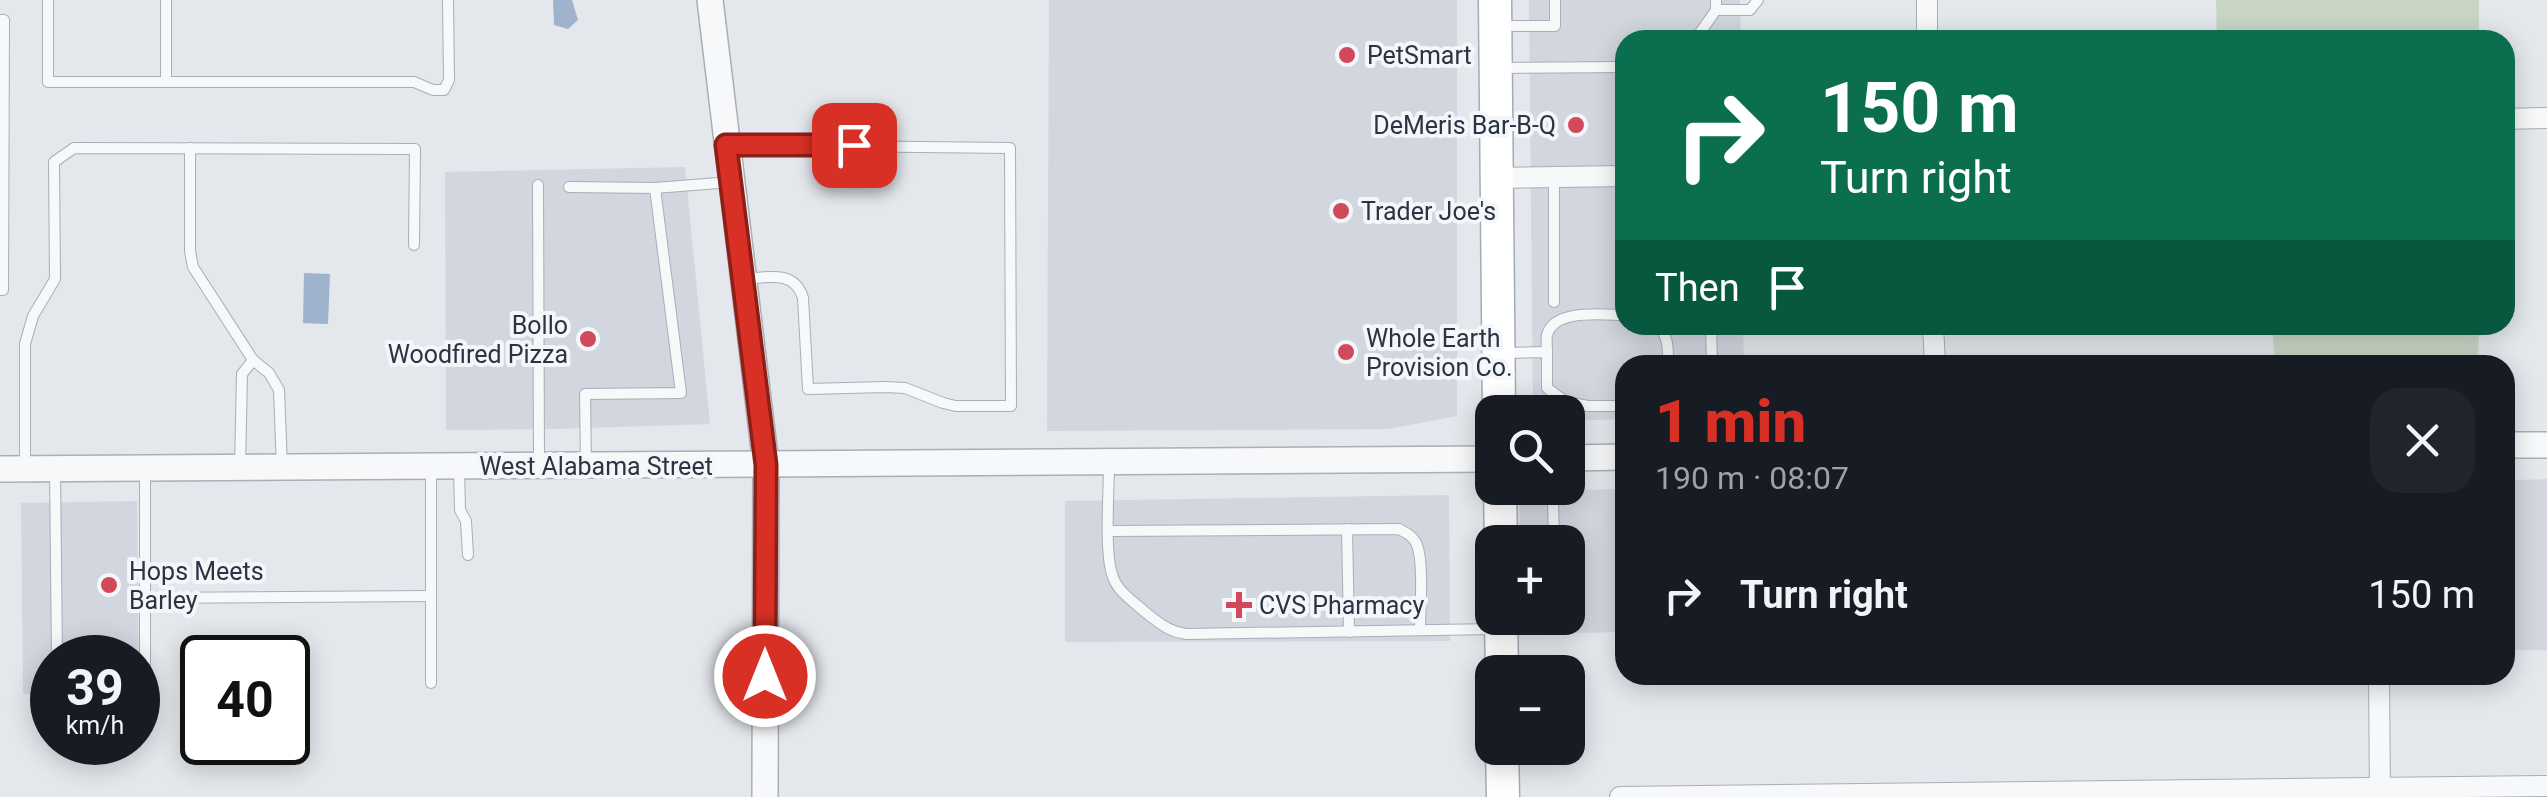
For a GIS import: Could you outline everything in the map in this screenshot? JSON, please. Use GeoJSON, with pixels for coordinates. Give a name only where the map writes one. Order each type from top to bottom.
{"type":"FeatureCollection","features":[{"type":"Feature","properties":{"kind":"main road"},"geometry":{"type":"LineString","coordinates":[[1495,13],[1500,395]]}},
{"type":"Feature","properties":{"kind":"main road"},"geometry":{"type":"LineString","coordinates":[[1502,765],[1503,797]]}},
{"type":"Feature","properties":{"kind":"street"},"geometry":{"type":"LineString","coordinates":[[710,0],[766,465],[765,797]]}},
{"type":"Feature","properties":{"kind":"street"},"geometry":{"type":"LineString","coordinates":[[1926,0],[1927,30]]}},
{"type":"Feature","properties":{"kind":"street"},"geometry":{"type":"LineString","coordinates":[[2515,118],[2547,118]]}},
{"type":"Feature","properties":{"kind":"street"},"geometry":{"type":"LineString","coordinates":[[1497,178],[1615,176]]}},
{"type":"Feature","properties":{"kind":"street"},"geometry":{"type":"LineString","coordinates":[[2515,445],[2547,445]]}},
{"type":"Feature","properties":{"kind":"street"},"geometry":{"type":"LineString","coordinates":[[1585,458],[1615,457]]}},
{"type":"Feature","properties":{"kind":"street","name":"West Alabama Street"},"geometry":{"type":"LineString","coordinates":[[13,469],[1475,459]]}},
{"type":"Feature","properties":{"kind":"street"},"geometry":{"type":"LineString","coordinates":[[2379,685],[2380,792]]}},
{"type":"Feature","properties":{"kind":"street"},"geometry":{"type":"LineString","coordinates":[[1620,797],[2380,792],[2547,786]]}},
{"type":"Feature","properties":{"kind":"lane"},"geometry":{"type":"LineString","coordinates":[[48,0],[48,82],[414,82],[433,90],[444,90],[450,80],[448,0]]}},
{"type":"Feature","properties":{"kind":"lane"},"geometry":{"type":"LineString","coordinates":[[166,0],[166,82]]}},
{"type":"Feature","properties":{"kind":"lane"},"geometry":{"type":"LineString","coordinates":[[1495,13],[1555,26],[1555,0]]}},
{"type":"Feature","properties":{"kind":"lane"},"geometry":{"type":"LineString","coordinates":[[1701,30],[1716,5],[1750,10],[1758,0]]}},
{"type":"Feature","properties":{"kind":"lane"},"geometry":{"type":"LineString","coordinates":[[0,20],[4,20],[0,290]]}},
{"type":"Feature","properties":{"kind":"lane"},"geometry":{"type":"LineString","coordinates":[[1496,68],[1615,67]]}},
{"type":"Feature","properties":{"kind":"lane"},"geometry":{"type":"LineString","coordinates":[[726,145],[1010,148],[1012,406],[956,406],[905,388],[885,386],[808,389],[800,287],[793,280],[777,276],[743,279]]}},
{"type":"Feature","properties":{"kind":"lane"},"geometry":{"type":"LineString","coordinates":[[13,469],[25,344],[33,316],[54,279],[54,162],[74,148],[414,149],[414,245]]}},
{"type":"Feature","properties":{"kind":"lane"},"geometry":{"type":"LineString","coordinates":[[190,148],[192,268],[253,360],[269,373],[278,390],[282,468]]}},
{"type":"Feature","properties":{"kind":"lane"},"geometry":{"type":"LineString","coordinates":[[1554,178],[1554,302]]}},
{"type":"Feature","properties":{"kind":"lane"},"geometry":{"type":"LineString","coordinates":[[569,187],[655,188],[731,182]]}},
{"type":"Feature","properties":{"kind":"lane"},"geometry":{"type":"LineString","coordinates":[[538,186],[539,466]]}},
{"type":"Feature","properties":{"kind":"lane"},"geometry":{"type":"LineString","coordinates":[[586,466],[585,394],[682,393],[655,188]]}},
{"type":"Feature","properties":{"kind":"lane"},"geometry":{"type":"LineString","coordinates":[[1615,314],[1564,317],[1554,322],[1547,333],[1547,388],[1566,402],[1615,406]]}},
{"type":"Feature","properties":{"kind":"lane"},"geometry":{"type":"LineString","coordinates":[[1499,353],[1547,352]]}},
{"type":"Feature","properties":{"kind":"lane"},"geometry":{"type":"LineString","coordinates":[[240,468],[242,374],[253,360]]}},
{"type":"Feature","properties":{"kind":"lane"},"geometry":{"type":"LineString","coordinates":[[1109,463],[1109,561],[1114,579],[1124,594],[1173,632],[1349,632],[1475,625]]}},
{"type":"Feature","properties":{"kind":"lane"},"geometry":{"type":"LineString","coordinates":[[459,466],[460,510],[466,521],[468,555]]}},
{"type":"Feature","properties":{"kind":"lane"},"geometry":{"type":"LineString","coordinates":[[431,467],[431,683]]}},
{"type":"Feature","properties":{"kind":"lane"},"geometry":{"type":"LineString","coordinates":[[145,468],[145,635]]}},
{"type":"Feature","properties":{"kind":"lane"},"geometry":{"type":"LineString","coordinates":[[55,469],[57,635]]}},
{"type":"Feature","properties":{"kind":"lane"},"geometry":{"type":"LineString","coordinates":[[1347,529],[1349,632]]}},
{"type":"Feature","properties":{"kind":"lane"},"geometry":{"type":"LineString","coordinates":[[1109,530],[1399,529],[1416,542],[1420,557],[1420,630]]}},
{"type":"Feature","properties":{"kind":"lane"},"geometry":{"type":"LineString","coordinates":[[145,598],[431,596]]}},
{"type":"Feature","properties":{"kind":"shaded area"},"geometry":{"type":"Polygon","coordinates":[[[1049,0],[1457,0],[1457,416],[1388,429],[1047,431],[1049,0]]]}},
{"type":"Feature","properties":{"kind":"shaded area"},"geometry":{"type":"Polygon","coordinates":[[[1529,0],[1740,0],[1741,30],[1615,30],[1615,335],[1743,335],[1744,355],[1615,355],[1615,419],[1585,420],[1585,395],[1533,395],[1529,0]]]}},
{"type":"Feature","properties":{"kind":"shaded area"},"geometry":{"type":"Polygon","coordinates":[[[685,167],[710,424],[446,430],[445,172],[685,167]]]}},
{"type":"Feature","properties":{"kind":"shaded area"},"geometry":{"type":"Polygon","coordinates":[[[2547,479],[2547,650],[2515,650],[2515,480],[2547,479]]]}},
{"type":"Feature","properties":{"kind":"shaded area"},"geometry":{"type":"Polygon","coordinates":[[[1615,489],[1615,632],[1585,633],[1585,525],[1520,525],[1519,505],[1585,505],[1585,490],[1615,489]]]}},
{"type":"Feature","properties":{"kind":"shaded area"},"geometry":{"type":"Polygon","coordinates":[[[1449,495],[1450,641],[1065,642],[1065,501],[1449,495]]]}},
{"type":"Feature","properties":{"kind":"shaded area"},"geometry":{"type":"Polygon","coordinates":[[[137,501],[138,635],[30,635],[30,694],[23,694],[21,503],[137,501]]]}},
{"type":"Feature","properties":{"kind":"green space"},"geometry":{"type":"Polygon","coordinates":[[[2216,0],[2479,0],[2479,30],[2217,30],[2216,0]]]}},
{"type":"Feature","properties":{"kind":"green space"},"geometry":{"type":"Polygon","coordinates":[[[2273,335],[2479,335],[2478,355],[2274,355],[2273,335]]]}},
{"type":"Feature","properties":{"kind":"water"},"geometry":{"type":"Polygon","coordinates":[[[553,0],[572,0],[578,20],[568,29],[554,25],[553,0]]]}},
{"type":"Feature","properties":{"kind":"water"},"geometry":{"type":"Polygon","coordinates":[[[304,273],[330,274],[328,324],[303,323],[304,273]]]}},
{"type":"Feature","properties":{"kind":"place","name":"PetSmart"},"geometry":{"type":"Point","coordinates":[1347,55]}},
{"type":"Feature","properties":{"kind":"place","name":"DeMeris Bar-B-Q"},"geometry":{"type":"Point","coordinates":[1576,125]}},
{"type":"Feature","properties":{"kind":"place","name":"Trader Joe's"},"geometry":{"type":"Point","coordinates":[1341,211]}},
{"type":"Feature","properties":{"kind":"place","name":"Bollo Woodfired Pizza"},"geometry":{"type":"Point","coordinates":[588,339]}},
{"type":"Feature","properties":{"kind":"place","name":"Whole Earth Provision Co."},"geometry":{"type":"Point","coordinates":[1346,352]}},
{"type":"Feature","properties":{"kind":"place","name":"Hops Meets Barley"},"geometry":{"type":"Point","coordinates":[109,585]}},
{"type":"Feature","properties":{"kind":"place","name":"CVS Pharmacy"},"geometry":{"type":"Point","coordinates":[1239,605]}},
{"type":"Feature","properties":{"kind":"route"},"geometry":{"type":"LineString","coordinates":[[765,676],[766,465],[726,145],[854,145]]}}]}
